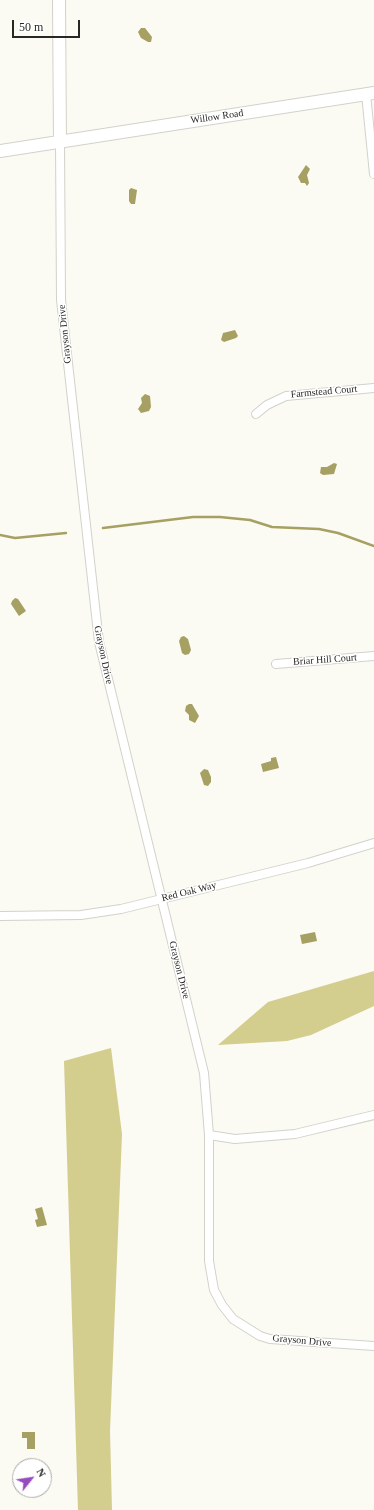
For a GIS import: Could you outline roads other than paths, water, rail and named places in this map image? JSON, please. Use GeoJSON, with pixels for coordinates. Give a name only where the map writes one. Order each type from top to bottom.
{"type":"FeatureCollection","features":[{"type":"Feature","properties":{"kind":"street"},"geometry":{"type":"LineString","coordinates":[[59,0],[60,142]]}},
{"type":"Feature","properties":{"kind":"street"},"geometry":{"type":"LineString","coordinates":[[370,94],[374,174]]}},
{"type":"Feature","properties":{"kind":"street","name":"Willow Road"},"geometry":{"type":"LineString","coordinates":[[0,151],[370,94]]}},
{"type":"Feature","properties":{"kind":"street","name":"Grayson Drive"},"geometry":{"type":"LineString","coordinates":[[60,142],[61,300],[98,642],[204,1073],[209,1136],[209,1261],[211,1279],[214,1290],[233,1320],[260,1336],[270,1339],[374,1346]]}},
{"type":"Feature","properties":{"kind":"street","name":"Farmstead Court"},"geometry":{"type":"LineString","coordinates":[[256,414],[267,405],[286,396],[374,388]]}},
{"type":"Feature","properties":{"kind":"street","name":"Briar Hill Court"},"geometry":{"type":"LineString","coordinates":[[276,664],[374,656]]}},
{"type":"Feature","properties":{"kind":"street","name":"Red Oak Way"},"geometry":{"type":"LineString","coordinates":[[0,916],[81,915],[121,909],[308,863],[374,843]]}},
{"type":"Feature","properties":{"kind":"street"},"geometry":{"type":"LineString","coordinates":[[209,1136],[235,1139],[295,1134],[374,1114]]}},
{"type":"Feature","properties":{"kind":"waterway"},"geometry":{"type":"LineString","coordinates":[[103,528],[193,517],[220,517],[250,520],[272,527],[319,529],[338,533],[374,546]]}},
{"type":"Feature","properties":{"kind":"waterway"},"geometry":{"type":"LineString","coordinates":[[0,535],[15,538],[66,533]]}}]}
